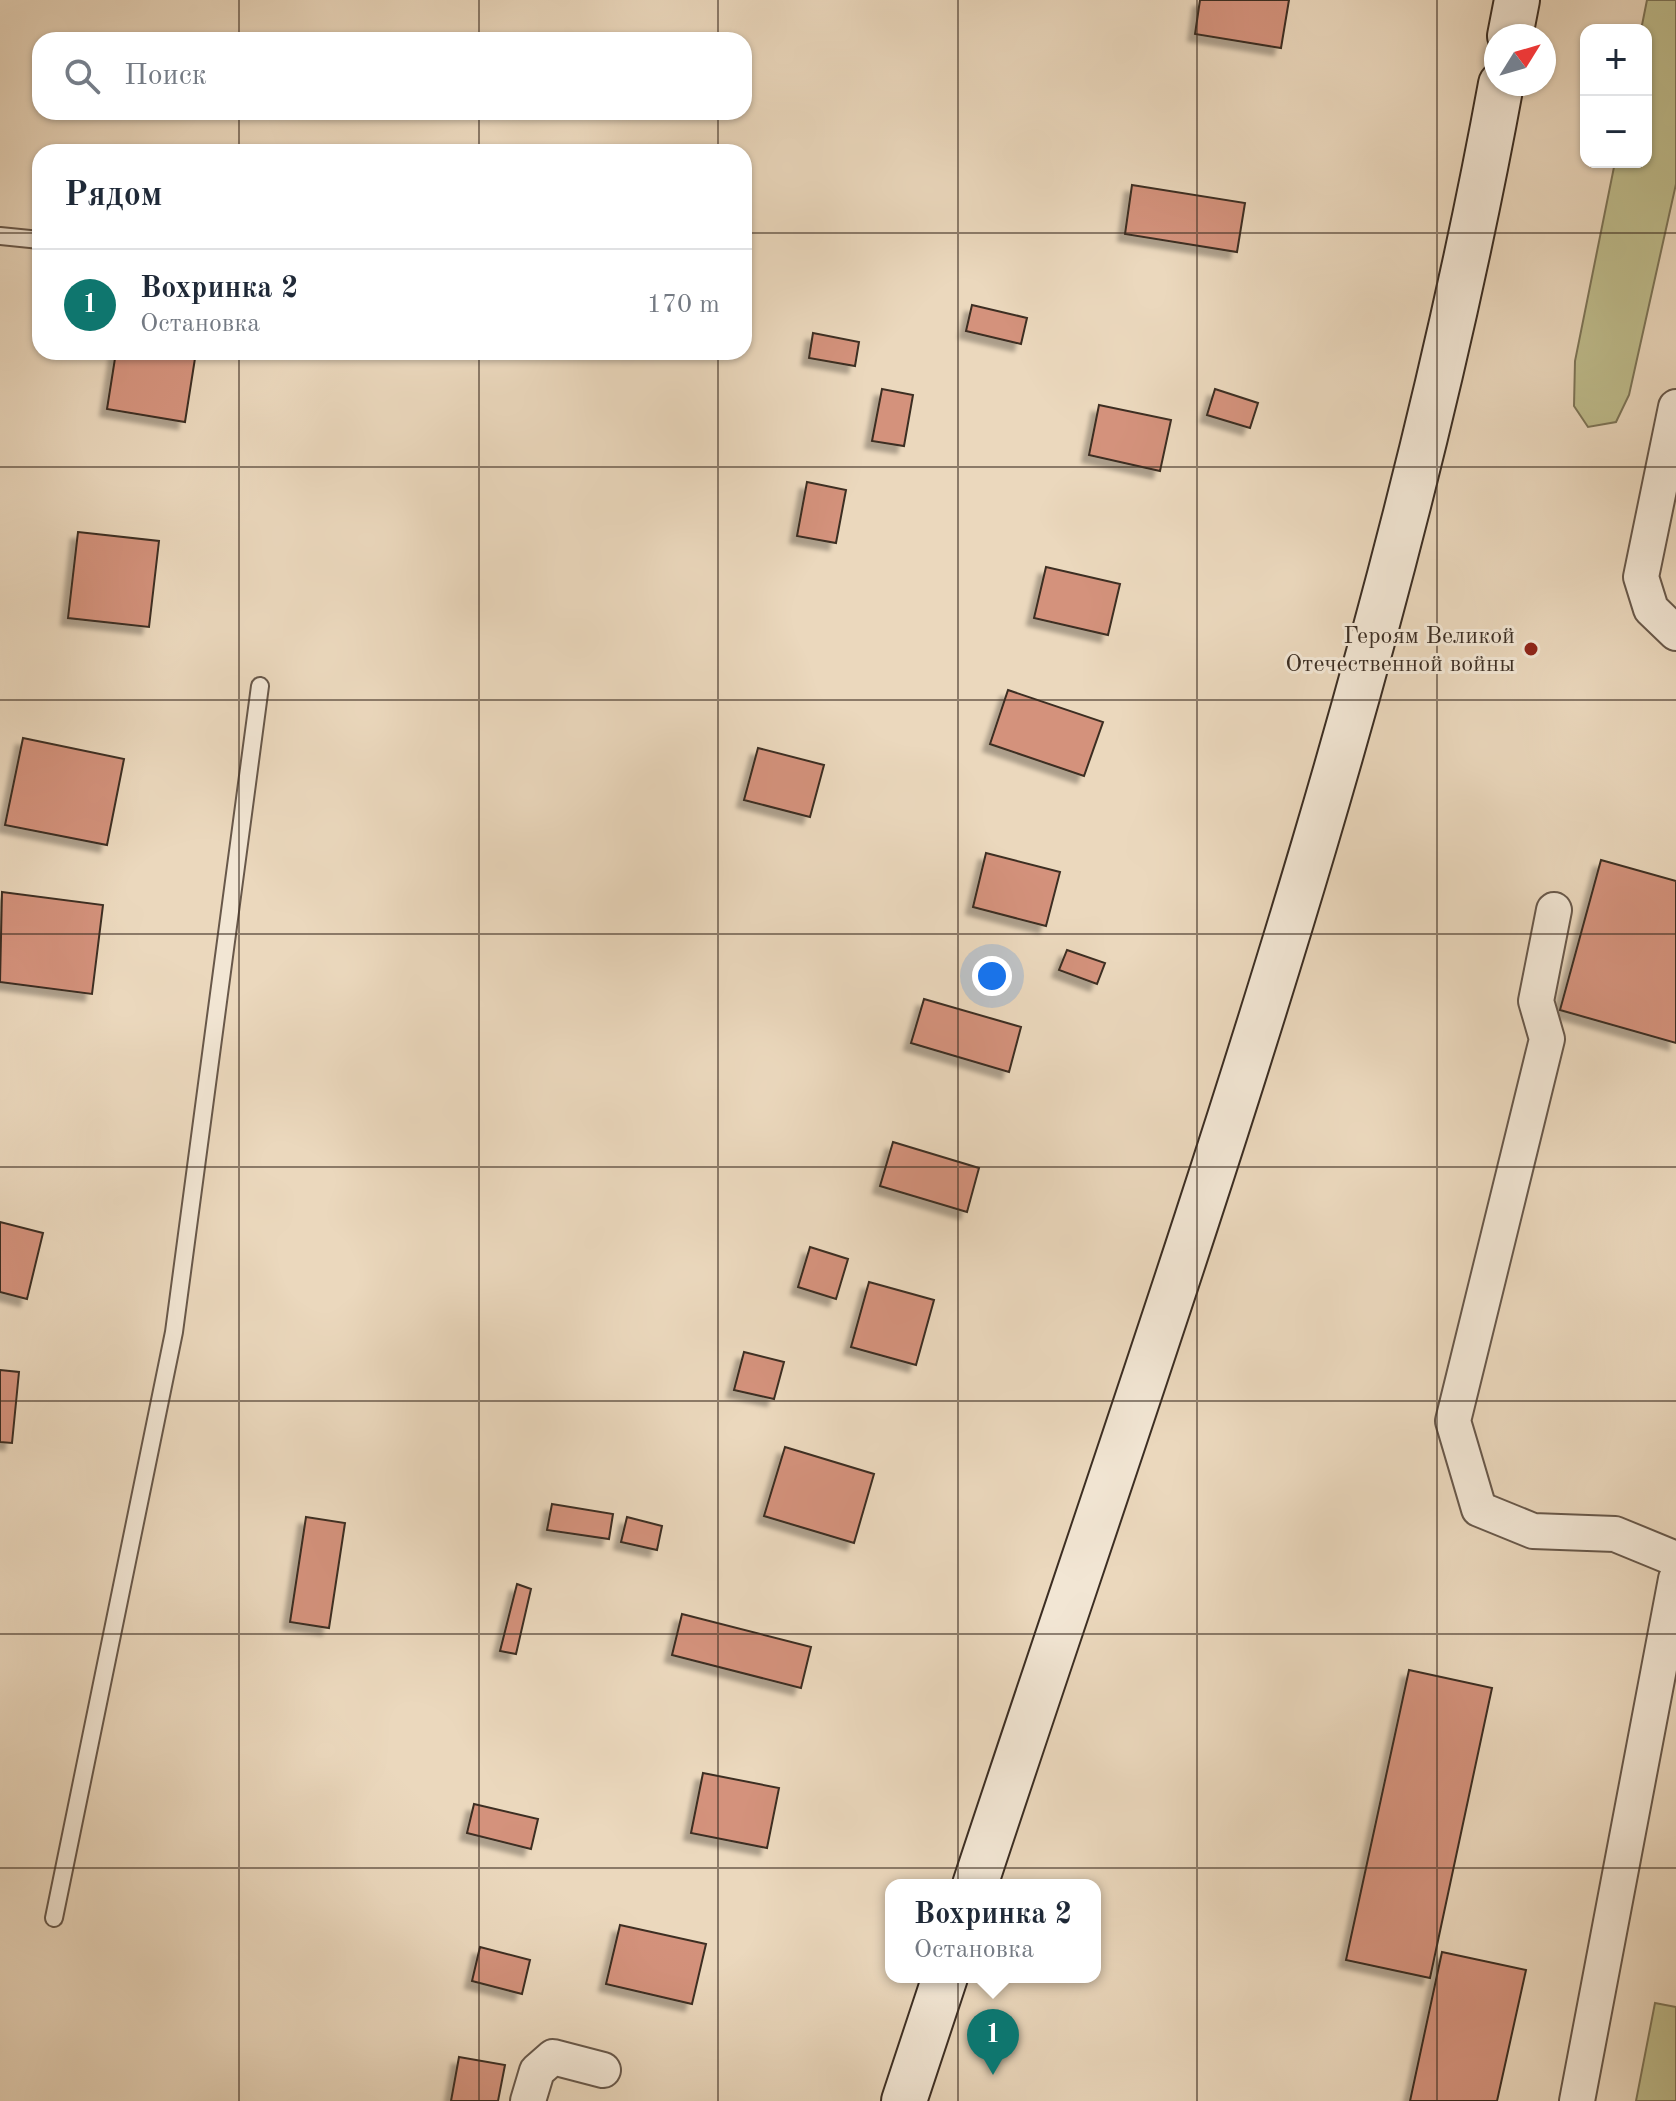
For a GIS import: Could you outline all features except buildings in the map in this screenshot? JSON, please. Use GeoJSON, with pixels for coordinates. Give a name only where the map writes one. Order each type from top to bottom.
{"type":"FeatureCollection","features":[{"type":"Feature","properties":{"kind":"main road"},"geometry":{"type":"LineString","coordinates":[[1512,24],[1517,0]]}},
{"type":"Feature","properties":{"kind":"main road"},"geometry":{"type":"LineString","coordinates":[[977,1879],[1231,1111],[1324,818],[1364,677],[1445,352],[1498,96]]}},
{"type":"Feature","properties":{"kind":"main road"},"geometry":{"type":"LineString","coordinates":[[904,2101],[943,1983]]}},
{"type":"Feature","properties":{"kind":"street"},"geometry":{"type":"LineString","coordinates":[[1676,407],[1641,577],[1651,609],[1676,633]]}},
{"type":"Feature","properties":{"kind":"street"},"geometry":{"type":"LineString","coordinates":[[1554,910],[1536,1001],[1547,1039],[1453,1421],[1479,1509],[1533,1531],[1615,1534],[1676,1559]]}},
{"type":"Feature","properties":{"kind":"street"},"geometry":{"type":"LineString","coordinates":[[1577,2101],[1663,1724],[1676,1579]]}},
{"type":"Feature","properties":{"kind":"street"},"geometry":{"type":"LineString","coordinates":[[528,2101],[537,2071],[553,2057],[603,2070]]}},
{"type":"Feature","properties":{"kind":"lane"},"geometry":{"type":"LineString","coordinates":[[0,236],[32,239]]}},
{"type":"Feature","properties":{"kind":"lane"},"geometry":{"type":"LineString","coordinates":[[54,1918],[174,1332],[260,686]]}},
{"type":"Feature","properties":{"kind":"shaded area"},"geometry":{"type":"Polygon","coordinates":[[[1647,0],[1676,0],[1676,184],[1629,395],[1616,422],[1588,427],[1574,406],[1575,361],[1614,168],[1652,168],[1652,24],[1642,24],[1647,0]]]}},
{"type":"Feature","properties":{"kind":"shaded area"},"geometry":{"type":"Polygon","coordinates":[[[1655,2003],[1676,2007],[1676,2101],[1636,2101],[1655,2003]]]}},
{"type":"Feature","properties":{"kind":"place","name":"Героям Великой Отечественной войны"},"geometry":{"type":"Point","coordinates":[1531,649]}},
{"type":"Feature","properties":{"kind":"place","name":"Вохринка 2"},"geometry":{"type":"Point","coordinates":[993,2075]}}]}
